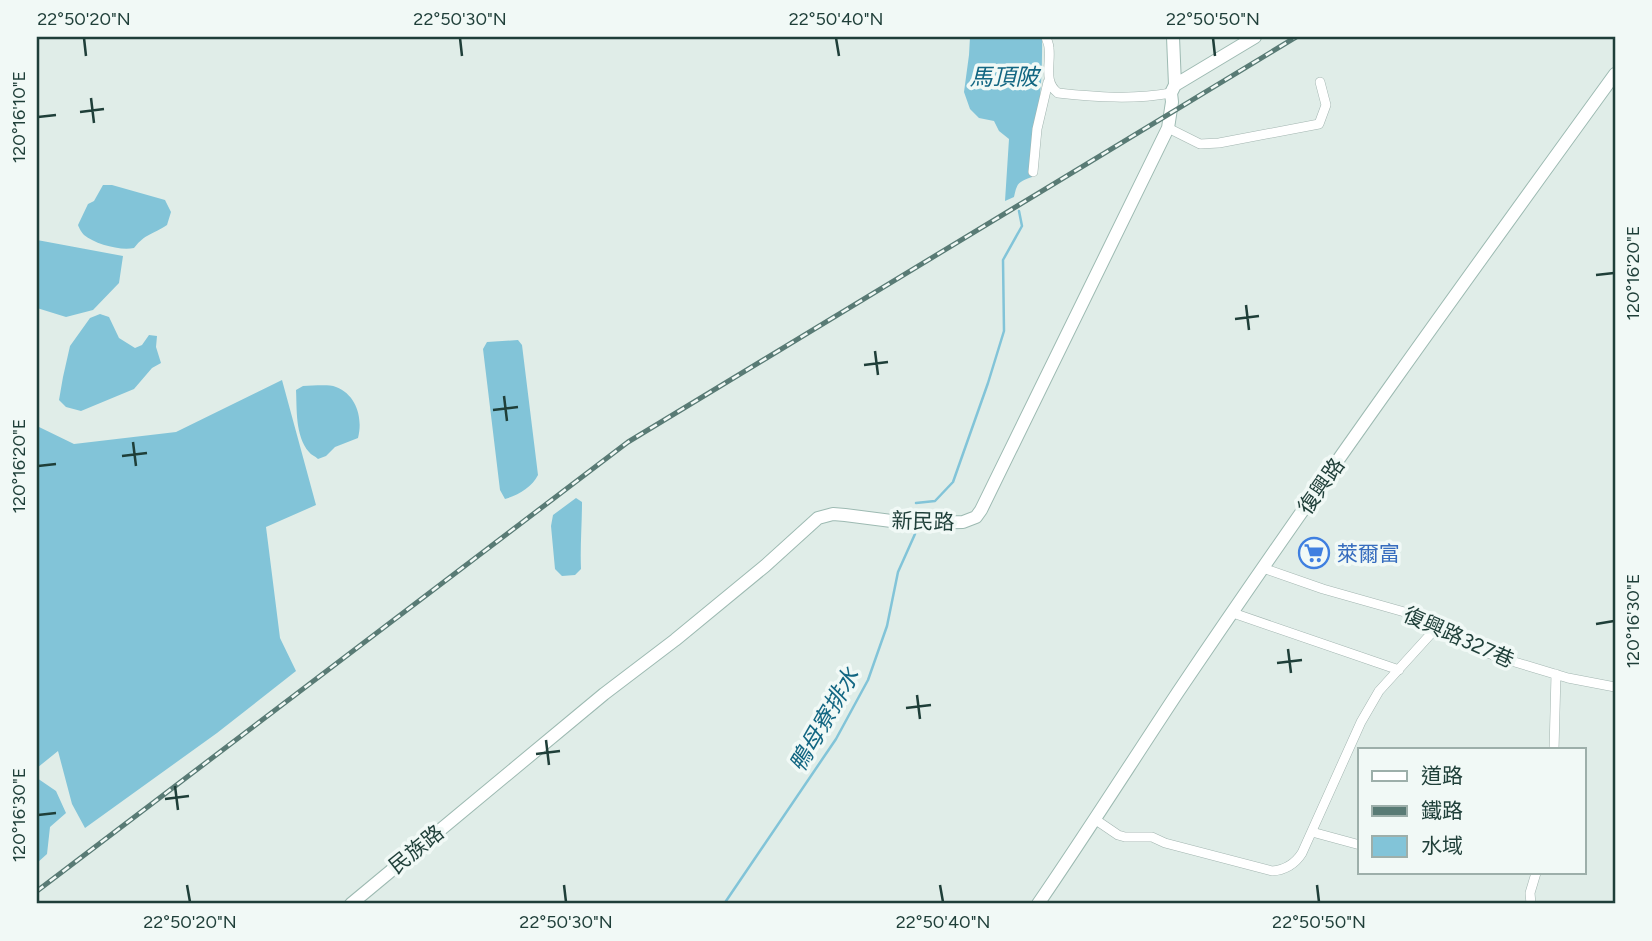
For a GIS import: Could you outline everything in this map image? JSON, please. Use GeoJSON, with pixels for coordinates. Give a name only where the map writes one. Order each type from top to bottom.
{"type":"FeatureCollection","features":[{"type":"Feature","properties":{"kind":"street"},"geometry":{"type":"LineString","coordinates":[[1033,172],[1037,129],[1049,80],[1049,48],[1046,37]]}},
{"type":"Feature","properties":{"kind":"street","name":"新民路"},"geometry":{"type":"LineString","coordinates":[[482,796],[604,694],[765,566],[818,518],[845,514],[907,523],[963,523],[976,517],[1168,128],[1173,89],[1173,37]]}},
{"type":"Feature","properties":{"kind":"street"},"geometry":{"type":"LineString","coordinates":[[1049,80],[1052,89],[1058,93],[1100,97],[1147,97],[1173,89],[1255,37]]}},
{"type":"Feature","properties":{"kind":"street","name":"復興路"},"geometry":{"type":"LineString","coordinates":[[1038,904],[1263,568],[1429,331],[1615,74]]}},
{"type":"Feature","properties":{"kind":"street"},"geometry":{"type":"LineString","coordinates":[[1168,128],[1200,144],[1219,143],[1319,124],[1326,105],[1320,82]]}},
{"type":"Feature","properties":{"kind":"street","name":"復興路327巷"},"geometry":{"type":"LineString","coordinates":[[1263,568],[1323,589],[1415,615],[1476,649],[1524,666],[1615,687]]}},
{"type":"Feature","properties":{"kind":"street"},"geometry":{"type":"LineString","coordinates":[[1233,613],[1398,670]]}},
{"type":"Feature","properties":{"kind":"street"},"geometry":{"type":"LineString","coordinates":[[1096,820],[1125,837],[1152,837],[1165,843],[1272,871],[1280,870],[1297,860],[1361,722],[1379,691],[1438,626]]}},
{"type":"Feature","properties":{"kind":"street"},"geometry":{"type":"LineString","coordinates":[[1554,748],[1556,674]]}},
{"type":"Feature","properties":{"kind":"street","name":"民族路"},"geometry":{"type":"LineString","coordinates":[[351,904],[482,796]]}},
{"type":"Feature","properties":{"kind":"street"},"geometry":{"type":"LineString","coordinates":[[1312,832],[1358,844]]}},
{"type":"Feature","properties":{"kind":"street"},"geometry":{"type":"LineString","coordinates":[[1531,904],[1530,893],[1536,874]]}},
{"type":"Feature","properties":{"kind":"water","name":"馬頂陂"},"geometry":{"type":"Polygon","coordinates":[[[970,37],[1042,37],[1041,90],[1032,177],[1019,184],[1014,197],[1005,201],[1009,139],[999,131],[994,121],[979,118],[970,109],[964,92],[970,37]]]}},
{"type":"Feature","properties":{"kind":"water"},"geometry":{"type":"Polygon","coordinates":[[[103,185],[112,185],[165,200],[171,212],[167,225],[146,237],[134,248],[128,249],[115,248],[89,238],[78,225],[88,204],[94,201],[103,185]]]}},
{"type":"Feature","properties":{"kind":"water"},"geometry":{"type":"Polygon","coordinates":[[[37,240],[123,256],[119,283],[93,310],[66,317],[37,308],[37,240]]]}},
{"type":"Feature","properties":{"kind":"water"},"geometry":{"type":"Polygon","coordinates":[[[100,314],[109,317],[119,338],[135,348],[142,345],[149,335],[157,336],[156,347],[161,363],[152,368],[134,389],[81,411],[66,407],[59,400],[70,346],[90,318],[100,314]]]}},
{"type":"Feature","properties":{"kind":"water"},"geometry":{"type":"Polygon","coordinates":[[[518,340],[522,345],[538,475],[524,490],[505,499],[500,490],[483,349],[487,342],[518,340]]]}},
{"type":"Feature","properties":{"kind":"water"},"geometry":{"type":"Polygon","coordinates":[[[282,380],[316,505],[266,527],[280,638],[296,671],[217,733],[85,828],[72,804],[58,751],[37,768],[37,426],[74,444],[176,432],[282,380]]]}},
{"type":"Feature","properties":{"kind":"water"},"geometry":{"type":"Polygon","coordinates":[[[303,386],[333,386],[349,396],[359,416],[358,438],[335,447],[326,456],[318,459],[310,453],[304,446],[298,422],[296,390],[303,386]]]}},
{"type":"Feature","properties":{"kind":"water"},"geometry":{"type":"Polygon","coordinates":[[[576,498],[582,502],[581,569],[575,575],[562,576],[555,569],[551,526],[553,515],[576,498]]]}},
{"type":"Feature","properties":{"kind":"water"},"geometry":{"type":"Polygon","coordinates":[[[37,778],[56,791],[66,813],[50,827],[47,854],[37,863],[37,778]]]}},
{"type":"Feature","properties":{"kind":"waterway","name":"鴨母寮排水"},"geometry":{"type":"LineString","coordinates":[[916,503],[935,501],[953,482],[988,383],[1004,331],[1003,260],[1022,226],[1019,211]]}},
{"type":"Feature","properties":{"kind":"waterway","name":"鴨母寮排水"},"geometry":{"type":"LineString","coordinates":[[724,904],[836,739],[868,680],[887,626],[898,572],[915,534]]}},
{"type":"Feature","properties":{"kind":"railway"},"geometry":{"type":"LineString","coordinates":[[37,891],[628,442],[1296,37]]}},
{"type":"Feature","properties":{"kind":"place","name":"萊爾富"},"geometry":{"type":"Point","coordinates":[1314,553]}}]}
